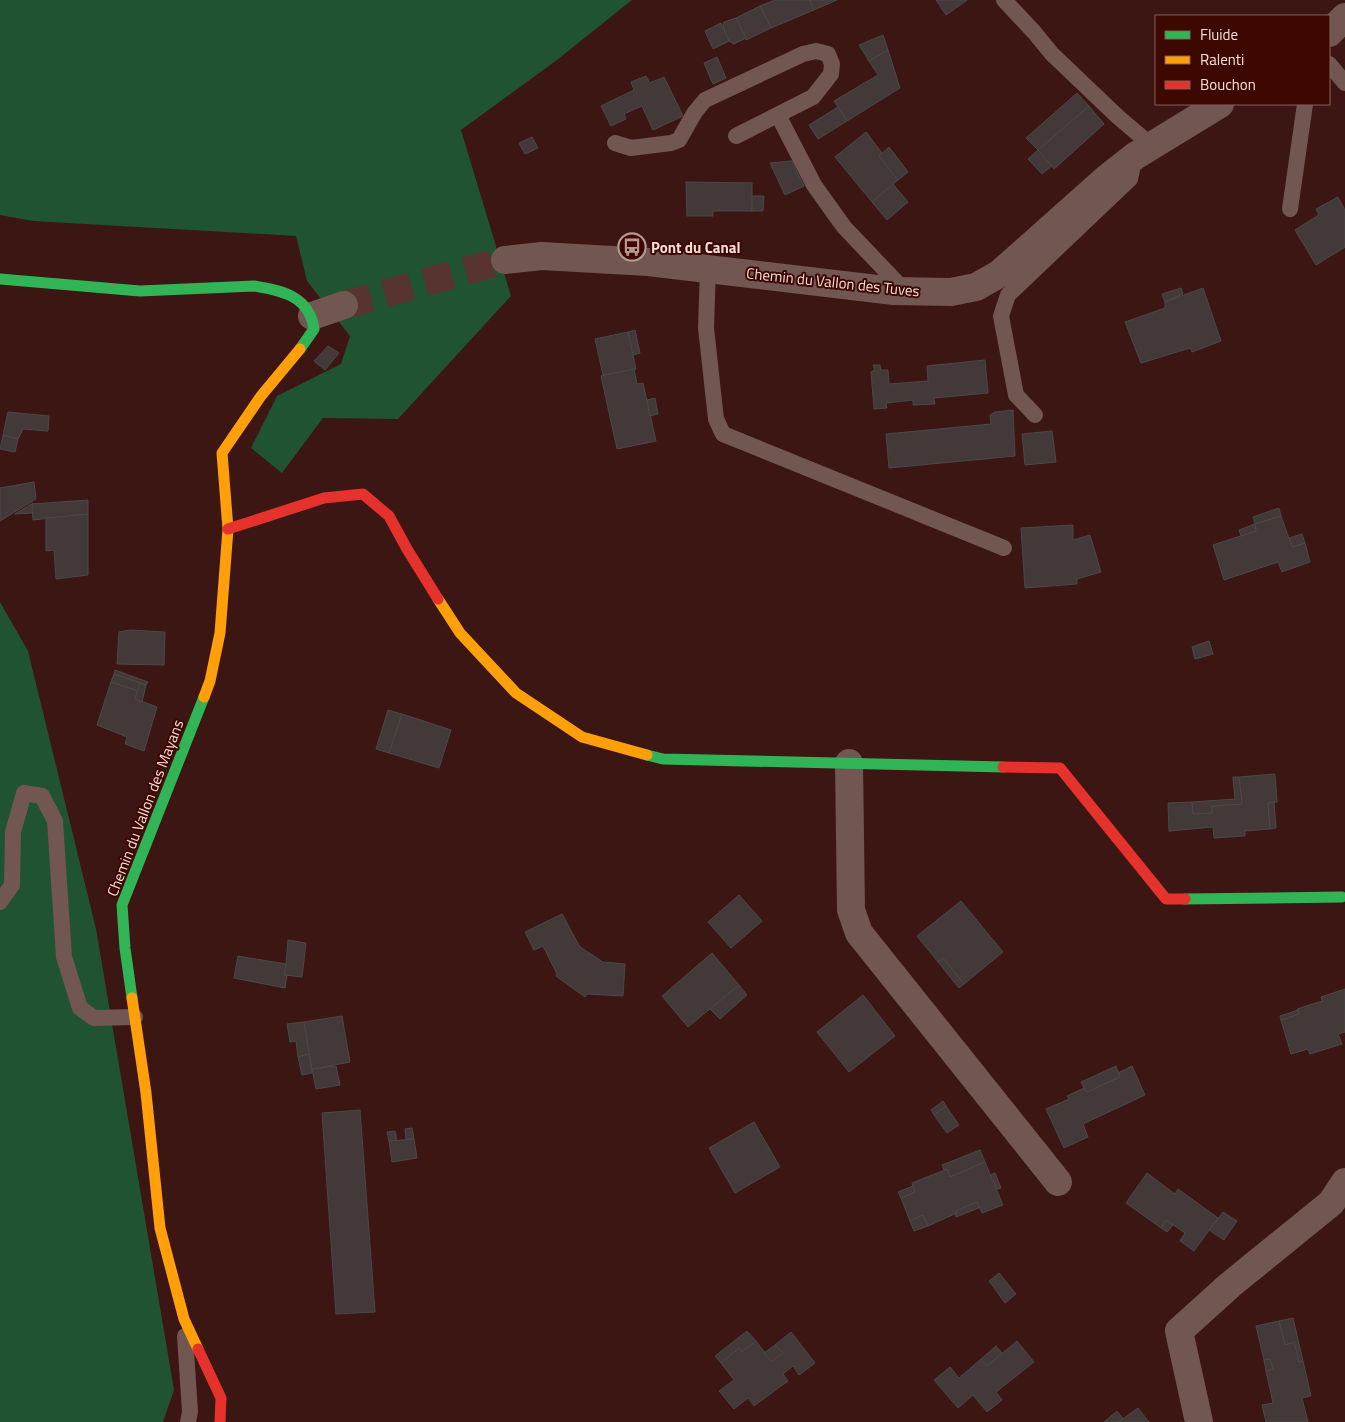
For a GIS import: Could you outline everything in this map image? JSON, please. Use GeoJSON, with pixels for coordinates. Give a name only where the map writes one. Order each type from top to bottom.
{"type":"FeatureCollection","features":[{"type":"Feature","properties":{"kind":"street"},"geometry":{"type":"LineString","coordinates":[[1330,32],[1345,16]]}},
{"type":"Feature","properties":{"kind":"street","name":"Chemin du Vallon des Tuves"},"geometry":{"type":"LineString","coordinates":[[505,260],[542,256],[648,262],[905,291],[951,292],[976,287],[999,274],[1107,178],[1143,150],[1218,105]]}},
{"type":"Feature","properties":{"kind":"street"},"geometry":{"type":"LineString","coordinates":[[0,279],[140,291],[254,286],[290,295],[304,305],[312,316],[344,305]]}},
{"type":"Feature","properties":{"kind":"street","name":"Chemin du Vallon des Mayans"},"geometry":{"type":"LineString","coordinates":[[220,1422],[222,1398],[184,1319],[160,1228],[146,1093],[125,948],[122,905],[210,681],[220,633],[228,529],[222,453],[261,396],[307,341],[314,329],[312,316]]}},
{"type":"Feature","properties":{"kind":"street"},"geometry":{"type":"LineString","coordinates":[[228,529],[324,498],[363,494],[389,516],[407,549],[460,633],[516,693],[582,737],[663,759],[1060,768],[1166,899],[1342,897]]}},
{"type":"Feature","properties":{"kind":"street"},"geometry":{"type":"LineString","coordinates":[[848,763],[851,910],[859,933],[1058,1182]]}},
{"type":"Feature","properties":{"kind":"street"},"geometry":{"type":"LineString","coordinates":[[1199,1422],[1179,1331],[1230,1284],[1331,1203],[1345,1182]]}},
{"type":"Feature","properties":{"kind":"lane"},"geometry":{"type":"LineString","coordinates":[[1004,0],[1052,54],[1117,116],[1143,150],[1130,179],[1008,295],[1001,316],[1016,395],[1035,415]]}},
{"type":"Feature","properties":{"kind":"lane"},"geometry":{"type":"LineString","coordinates":[[615,143],[631,148],[670,144],[679,140],[705,100],[803,54],[816,51],[828,54],[832,64],[831,74],[813,97],[736,136]]}},
{"type":"Feature","properties":{"kind":"lane"},"geometry":{"type":"LineString","coordinates":[[1330,65],[1345,84]]}},
{"type":"Feature","properties":{"kind":"lane"},"geometry":{"type":"LineString","coordinates":[[1290,209],[1304,105]]}},
{"type":"Feature","properties":{"kind":"lane"},"geometry":{"type":"LineString","coordinates":[[778,115],[819,192],[844,226],[905,291]]}},
{"type":"Feature","properties":{"kind":"lane"},"geometry":{"type":"LineString","coordinates":[[708,268],[706,328],[716,419],[723,434],[1004,548]]}},
{"type":"Feature","properties":{"kind":"lane"},"geometry":{"type":"LineString","coordinates":[[0,902],[12,885],[14,832],[24,793],[42,796],[55,821],[64,957],[80,1008],[94,1018],[135,1016]]}},
{"type":"Feature","properties":{"kind":"lane"},"geometry":{"type":"LineString","coordinates":[[184,1319],[190,1412],[188,1422]]}},
{"type":"Feature","properties":{"kind":"green space"},"geometry":{"type":"Polygon","coordinates":[[[0,0],[632,0],[557,60],[461,130],[511,296],[398,419],[323,418],[282,473],[251,448],[277,396],[341,364],[350,336],[307,281],[296,236],[33,221],[0,215],[0,0]]]}},
{"type":"Feature","properties":{"kind":"green space"},"geometry":{"type":"Polygon","coordinates":[[[0,602],[28,651],[96,929],[174,1390],[163,1422],[0,1422],[0,602]]]}},
{"type":"Feature","properties":{"kind":"building"},"geometry":{"type":"Polygon","coordinates":[[[775,0],[810,0],[814,10],[771,28],[760,6],[775,0]]]}},
{"type":"Feature","properties":{"kind":"building"},"geometry":{"type":"Polygon","coordinates":[[[810,0],[837,0],[814,10],[810,0]]]}},
{"type":"Feature","properties":{"kind":"building"},"geometry":{"type":"Polygon","coordinates":[[[936,0],[967,0],[946,15],[936,0]]]}},
{"type":"Feature","properties":{"kind":"building"},"geometry":{"type":"Polygon","coordinates":[[[760,6],[771,28],[746,40],[736,18],[760,6]]]}},
{"type":"Feature","properties":{"kind":"building"},"geometry":{"type":"Polygon","coordinates":[[[736,18],[746,38],[734,44],[729,41],[723,27],[724,22],[736,18]]]}},
{"type":"Feature","properties":{"kind":"building"},"geometry":{"type":"Polygon","coordinates":[[[721,23],[729,41],[713,49],[705,31],[721,23]]]}},
{"type":"Feature","properties":{"kind":"building"},"geometry":{"type":"Polygon","coordinates":[[[883,35],[888,50],[869,61],[859,45],[883,35]]]}},
{"type":"Feature","properties":{"kind":"building"},"geometry":{"type":"Polygon","coordinates":[[[888,50],[900,88],[847,121],[834,101],[878,75],[869,61],[888,50]]]}},
{"type":"Feature","properties":{"kind":"building"},"geometry":{"type":"Polygon","coordinates":[[[717,57],[726,78],[713,84],[704,63],[717,57]]]}},
{"type":"Feature","properties":{"kind":"building"},"geometry":{"type":"Polygon","coordinates":[[[646,76],[650,83],[664,77],[683,116],[653,130],[642,106],[624,114],[626,119],[611,126],[601,106],[634,90],[631,82],[646,76]]]}},
{"type":"Feature","properties":{"kind":"building"},"geometry":{"type":"Polygon","coordinates":[[[1077,93],[1089,106],[1038,150],[1026,138],[1077,93]]]}},
{"type":"Feature","properties":{"kind":"building"},"geometry":{"type":"Polygon","coordinates":[[[1089,106],[1104,124],[1054,169],[1038,150],[1089,106]]]}},
{"type":"Feature","properties":{"kind":"building"},"geometry":{"type":"Polygon","coordinates":[[[838,107],[847,121],[818,139],[809,125],[838,107]]]}},
{"type":"Feature","properties":{"kind":"building"},"geometry":{"type":"Polygon","coordinates":[[[866,132],[882,153],[879,156],[898,180],[872,202],[835,157],[866,132]]]}},
{"type":"Feature","properties":{"kind":"building"},"geometry":{"type":"Polygon","coordinates":[[[532,137],[538,148],[525,154],[519,143],[532,137]]]}},
{"type":"Feature","properties":{"kind":"building"},"geometry":{"type":"Polygon","coordinates":[[[889,147],[908,172],[898,180],[879,156],[889,147]]]}},
{"type":"Feature","properties":{"kind":"building"},"geometry":{"type":"Polygon","coordinates":[[[1038,150],[1052,166],[1042,174],[1028,159],[1038,150]]]}},
{"type":"Feature","properties":{"kind":"building"},"geometry":{"type":"Polygon","coordinates":[[[792,161],[804,186],[785,195],[770,163],[792,161]]]}},
{"type":"Feature","properties":{"kind":"building"},"geometry":{"type":"Polygon","coordinates":[[[686,182],[752,183],[752,211],[713,211],[713,216],[687,216],[686,182]]]}},
{"type":"Feature","properties":{"kind":"building"},"geometry":{"type":"Polygon","coordinates":[[[893,184],[908,202],[887,220],[872,202],[893,184]]]}},
{"type":"Feature","properties":{"kind":"building"},"geometry":{"type":"Polygon","coordinates":[[[752,196],[764,196],[763,211],[752,211],[752,196]]]}},
{"type":"Feature","properties":{"kind":"building"},"geometry":{"type":"Polygon","coordinates":[[[1338,197],[1345,210],[1345,247],[1316,265],[1295,230],[1319,215],[1316,209],[1338,197]]]}},
{"type":"Feature","properties":{"kind":"building"},"geometry":{"type":"Polygon","coordinates":[[[1181,288],[1183,294],[1165,302],[1162,294],[1181,288]]]}},
{"type":"Feature","properties":{"kind":"building"},"geometry":{"type":"Polygon","coordinates":[[[1203,288],[1221,341],[1192,352],[1190,348],[1141,363],[1125,322],[1165,308],[1165,302],[1203,288]]]}},
{"type":"Feature","properties":{"kind":"building"},"geometry":{"type":"Polygon","coordinates":[[[635,330],[640,353],[633,355],[628,332],[635,330]]]}},
{"type":"Feature","properties":{"kind":"building"},"geometry":{"type":"Polygon","coordinates":[[[628,332],[636,369],[603,375],[595,339],[628,332]]]}},
{"type":"Feature","properties":{"kind":"building"},"geometry":{"type":"Polygon","coordinates":[[[328,346],[339,353],[325,370],[314,361],[328,346]]]}},
{"type":"Feature","properties":{"kind":"building"},"geometry":{"type":"Polygon","coordinates":[[[985,360],[988,393],[934,398],[935,404],[913,405],[913,400],[886,403],[887,408],[874,409],[871,372],[875,370],[873,365],[880,365],[881,370],[888,370],[889,384],[928,381],[927,366],[985,360]]]}},
{"type":"Feature","properties":{"kind":"building"},"geometry":{"type":"Polygon","coordinates":[[[634,369],[637,384],[643,383],[656,441],[617,449],[601,376],[634,369]]]}},
{"type":"Feature","properties":{"kind":"building"},"geometry":{"type":"Polygon","coordinates":[[[655,398],[658,414],[650,416],[647,400],[655,398]]]}},
{"type":"Feature","properties":{"kind":"building"},"geometry":{"type":"Polygon","coordinates":[[[1013,410],[1015,456],[889,468],[886,434],[991,424],[990,415],[995,412],[1013,410]]]}},
{"type":"Feature","properties":{"kind":"building"},"geometry":{"type":"Polygon","coordinates":[[[8,412],[49,416],[48,431],[23,429],[18,439],[3,435],[8,412]]]}},
{"type":"Feature","properties":{"kind":"building"},"geometry":{"type":"Polygon","coordinates":[[[1052,431],[1056,462],[1025,465],[1022,434],[1052,431]]]}},
{"type":"Feature","properties":{"kind":"building"},"geometry":{"type":"Polygon","coordinates":[[[3,435],[18,439],[15,452],[0,449],[3,435]]]}},
{"type":"Feature","properties":{"kind":"building"},"geometry":{"type":"Polygon","coordinates":[[[34,482],[36,499],[0,521],[0,488],[34,482]]]}},
{"type":"Feature","properties":{"kind":"building"},"geometry":{"type":"Polygon","coordinates":[[[88,500],[88,514],[33,520],[32,504],[88,500]]]}},
{"type":"Feature","properties":{"kind":"building"},"geometry":{"type":"Polygon","coordinates":[[[33,503],[32,513],[15,514],[33,503]]]}},
{"type":"Feature","properties":{"kind":"building"},"geometry":{"type":"Polygon","coordinates":[[[1279,508],[1281,516],[1255,524],[1253,517],[1279,508]]]}},
{"type":"Feature","properties":{"kind":"building"},"geometry":{"type":"Polygon","coordinates":[[[88,514],[88,575],[56,579],[54,550],[46,551],[46,518],[88,514]]]}},
{"type":"Feature","properties":{"kind":"building"},"geometry":{"type":"Polygon","coordinates":[[[1281,516],[1292,547],[1305,543],[1310,562],[1282,572],[1278,562],[1224,580],[1213,545],[1256,531],[1255,524],[1281,516]]]}},
{"type":"Feature","properties":{"kind":"building"},"geometry":{"type":"Polygon","coordinates":[[[1255,524],[1256,531],[1241,536],[1239,530],[1255,524]]]}},
{"type":"Feature","properties":{"kind":"building"},"geometry":{"type":"Polygon","coordinates":[[[1073,525],[1073,540],[1090,535],[1101,572],[1077,579],[1077,584],[1025,588],[1021,528],[1073,525]]]}},
{"type":"Feature","properties":{"kind":"building"},"geometry":{"type":"Polygon","coordinates":[[[1302,534],[1305,543],[1292,547],[1289,538],[1302,534]]]}},
{"type":"Feature","properties":{"kind":"building"},"geometry":{"type":"Polygon","coordinates":[[[130,630],[165,632],[164,665],[117,664],[119,632],[130,630]]]}},
{"type":"Feature","properties":{"kind":"building"},"geometry":{"type":"Polygon","coordinates":[[[1209,641],[1213,654],[1195,659],[1192,647],[1209,641]]]}},
{"type":"Feature","properties":{"kind":"building"},"geometry":{"type":"Polygon","coordinates":[[[115,670],[148,682],[146,685],[114,674],[115,670]]]}},
{"type":"Feature","properties":{"kind":"building"},"geometry":{"type":"Polygon","coordinates":[[[114,674],[140,683],[138,691],[111,682],[114,674]]]}},
{"type":"Feature","properties":{"kind":"building"},"geometry":{"type":"Polygon","coordinates":[[[111,682],[138,691],[135,699],[157,707],[144,751],[125,744],[127,737],[97,725],[111,682]]]}},
{"type":"Feature","properties":{"kind":"building"},"geometry":{"type":"Polygon","coordinates":[[[140,683],[146,685],[142,702],[135,699],[140,683]]]}},
{"type":"Feature","properties":{"kind":"building"},"geometry":{"type":"Polygon","coordinates":[[[388,710],[402,714],[389,753],[376,749],[388,710]]]}},
{"type":"Feature","properties":{"kind":"building"},"geometry":{"type":"Polygon","coordinates":[[[402,714],[451,730],[439,768],[389,753],[402,714]]]}},
{"type":"Feature","properties":{"kind":"building"},"geometry":{"type":"Polygon","coordinates":[[[1275,774],[1277,802],[1268,803],[1270,829],[1245,831],[1245,836],[1214,838],[1213,827],[1169,831],[1168,803],[1192,802],[1193,814],[1212,813],[1212,806],[1242,804],[1239,777],[1275,774]]]}},
{"type":"Feature","properties":{"kind":"building"},"geometry":{"type":"Polygon","coordinates":[[[1233,777],[1239,777],[1242,804],[1212,806],[1212,813],[1193,814],[1192,802],[1235,799],[1233,777]]]}},
{"type":"Feature","properties":{"kind":"building"},"geometry":{"type":"Polygon","coordinates":[[[1274,802],[1276,828],[1270,829],[1268,803],[1274,802]]]}},
{"type":"Feature","properties":{"kind":"building"},"geometry":{"type":"Polygon","coordinates":[[[739,895],[762,921],[731,948],[708,922],[739,895]]]}},
{"type":"Feature","properties":{"kind":"building"},"geometry":{"type":"Polygon","coordinates":[[[961,901],[1003,952],[964,984],[943,958],[938,962],[917,936],[961,901]]]}},
{"type":"Feature","properties":{"kind":"building"},"geometry":{"type":"Polygon","coordinates":[[[562,914],[580,947],[603,962],[625,964],[623,996],[587,994],[585,997],[556,976],[557,974],[543,946],[534,950],[525,932],[562,914]]]}},
{"type":"Feature","properties":{"kind":"building"},"geometry":{"type":"Polygon","coordinates":[[[288,940],[306,943],[302,977],[284,975],[288,940]]]}},
{"type":"Feature","properties":{"kind":"building"},"geometry":{"type":"Polygon","coordinates":[[[712,953],[739,985],[688,1027],[662,996],[712,953]]]}},
{"type":"Feature","properties":{"kind":"building"},"geometry":{"type":"Polygon","coordinates":[[[238,956],[286,964],[284,975],[287,975],[285,988],[234,978],[238,956]]]}},
{"type":"Feature","properties":{"kind":"building"},"geometry":{"type":"Polygon","coordinates":[[[943,958],[964,984],[959,988],[938,962],[943,958]]]}},
{"type":"Feature","properties":{"kind":"building"},"geometry":{"type":"Polygon","coordinates":[[[739,985],[747,995],[720,1019],[710,1009],[739,985]]]}},
{"type":"Feature","properties":{"kind":"building"},"geometry":{"type":"Polygon","coordinates":[[[1345,989],[1345,1032],[1338,1034],[1342,1044],[1310,1054],[1308,1049],[1291,1054],[1281,1020],[1299,1014],[1297,1009],[1322,1001],[1321,997],[1345,989]]]}},
{"type":"Feature","properties":{"kind":"building"},"geometry":{"type":"Polygon","coordinates":[[[863,995],[895,1036],[849,1072],[817,1032],[863,995]]]}},
{"type":"Feature","properties":{"kind":"building"},"geometry":{"type":"Polygon","coordinates":[[[1298,1010],[1299,1014],[1281,1020],[1280,1016],[1298,1010]]]}},
{"type":"Feature","properties":{"kind":"building"},"geometry":{"type":"Polygon","coordinates":[[[342,1016],[350,1062],[312,1069],[304,1022],[342,1016]]]}},
{"type":"Feature","properties":{"kind":"building"},"geometry":{"type":"Polygon","coordinates":[[[304,1022],[309,1054],[298,1057],[296,1041],[290,1042],[287,1024],[304,1022]]]}},
{"type":"Feature","properties":{"kind":"building"},"geometry":{"type":"Polygon","coordinates":[[[309,1054],[312,1073],[302,1075],[298,1057],[309,1054]]]}},
{"type":"Feature","properties":{"kind":"building"},"geometry":{"type":"Polygon","coordinates":[[[336,1066],[340,1085],[316,1089],[312,1069],[336,1066]]]}},
{"type":"Feature","properties":{"kind":"building"},"geometry":{"type":"Polygon","coordinates":[[[1116,1066],[1120,1077],[1087,1092],[1081,1082],[1116,1066]]]}},
{"type":"Feature","properties":{"kind":"building"},"geometry":{"type":"Polygon","coordinates":[[[1132,1066],[1145,1095],[1083,1124],[1088,1137],[1064,1148],[1046,1109],[1069,1099],[1067,1096],[1084,1088],[1087,1092],[1120,1077],[1118,1073],[1132,1066]]]}},
{"type":"Feature","properties":{"kind":"building"},"geometry":{"type":"Polygon","coordinates":[[[943,1101],[946,1106],[934,1115],[931,1110],[943,1101]]]}},
{"type":"Feature","properties":{"kind":"building"},"geometry":{"type":"Polygon","coordinates":[[[946,1106],[959,1125],[947,1133],[934,1115],[946,1106]]]}},
{"type":"Feature","properties":{"kind":"building"},"geometry":{"type":"Polygon","coordinates":[[[360,1110],[375,1312],[336,1314],[322,1113],[360,1110]]]}},
{"type":"Feature","properties":{"kind":"building"},"geometry":{"type":"Polygon","coordinates":[[[754,1122],[780,1167],[735,1193],[709,1148],[754,1122]]]}},
{"type":"Feature","properties":{"kind":"building"},"geometry":{"type":"Polygon","coordinates":[[[412,1128],[414,1139],[406,1139],[405,1129],[412,1128]]]}},
{"type":"Feature","properties":{"kind":"building"},"geometry":{"type":"Polygon","coordinates":[[[395,1131],[397,1141],[389,1141],[387,1132],[395,1131]]]}},
{"type":"Feature","properties":{"kind":"building"},"geometry":{"type":"Polygon","coordinates":[[[414,1139],[417,1158],[392,1162],[389,1141],[414,1139]]]}},
{"type":"Feature","properties":{"kind":"building"},"geometry":{"type":"Polygon","coordinates":[[[980,1150],[985,1162],[950,1177],[947,1169],[944,1170],[942,1165],[980,1150]]]}},
{"type":"Feature","properties":{"kind":"building"},"geometry":{"type":"Polygon","coordinates":[[[985,1162],[1003,1205],[982,1213],[977,1202],[928,1226],[923,1215],[910,1221],[901,1198],[915,1192],[912,1183],[947,1169],[950,1177],[985,1162]]]}},
{"type":"Feature","properties":{"kind":"building"},"geometry":{"type":"Polygon","coordinates":[[[995,1173],[1001,1188],[997,1189],[990,1175],[995,1173]]]}},
{"type":"Feature","properties":{"kind":"building"},"geometry":{"type":"Polygon","coordinates":[[[1147,1173],[1175,1194],[1178,1189],[1218,1218],[1194,1251],[1180,1241],[1185,1233],[1166,1220],[1161,1228],[1126,1203],[1147,1173]]]}},
{"type":"Feature","properties":{"kind":"building"},"geometry":{"type":"Polygon","coordinates":[[[913,1186],[915,1192],[901,1198],[898,1192],[913,1186]]]}},
{"type":"Feature","properties":{"kind":"building"},"geometry":{"type":"Polygon","coordinates":[[[977,1202],[979,1208],[956,1217],[956,1211],[977,1202]]]}},
{"type":"Feature","properties":{"kind":"building"},"geometry":{"type":"Polygon","coordinates":[[[1223,1212],[1237,1221],[1224,1240],[1209,1230],[1223,1212]]]}},
{"type":"Feature","properties":{"kind":"building"},"geometry":{"type":"Polygon","coordinates":[[[923,1215],[928,1226],[914,1231],[910,1221],[923,1215]]]}},
{"type":"Feature","properties":{"kind":"building"},"geometry":{"type":"Polygon","coordinates":[[[1166,1220],[1173,1225],[1167,1232],[1161,1228],[1166,1220]]]}},
{"type":"Feature","properties":{"kind":"building"},"geometry":{"type":"Polygon","coordinates":[[[999,1273],[1016,1294],[1005,1303],[989,1281],[999,1273]]]}},
{"type":"Feature","properties":{"kind":"building"},"geometry":{"type":"Polygon","coordinates":[[[1293,1318],[1303,1361],[1299,1362],[1294,1342],[1285,1345],[1279,1321],[1293,1318]]]}},
{"type":"Feature","properties":{"kind":"building"},"geometry":{"type":"Polygon","coordinates":[[[1279,1321],[1285,1345],[1294,1342],[1299,1362],[1303,1361],[1311,1396],[1302,1398],[1308,1422],[1266,1422],[1262,1405],[1273,1403],[1266,1371],[1273,1369],[1270,1359],[1264,1360],[1256,1326],[1279,1321]]]}},
{"type":"Feature","properties":{"kind":"building"},"geometry":{"type":"Polygon","coordinates":[[[747,1331],[756,1341],[742,1352],[739,1348],[721,1363],[715,1356],[747,1331]]]}},
{"type":"Feature","properties":{"kind":"building"},"geometry":{"type":"Polygon","coordinates":[[[791,1332],[815,1363],[799,1375],[793,1366],[783,1374],[788,1381],[754,1406],[748,1398],[734,1409],[719,1391],[734,1380],[721,1363],[739,1348],[742,1352],[756,1341],[772,1362],[783,1353],[775,1345],[791,1332]]]}},
{"type":"Feature","properties":{"kind":"building"},"geometry":{"type":"Polygon","coordinates":[[[1017,1341],[1034,1362],[996,1392],[1002,1400],[987,1412],[973,1395],[958,1408],[934,1380],[950,1367],[959,1378],[981,1359],[987,1366],[1017,1341]]]}},
{"type":"Feature","properties":{"kind":"building"},"geometry":{"type":"Polygon","coordinates":[[[775,1345],[783,1353],[772,1362],[764,1353],[775,1345]]]}},
{"type":"Feature","properties":{"kind":"building"},"geometry":{"type":"Polygon","coordinates":[[[996,1346],[1002,1353],[987,1366],[981,1359],[996,1346]]]}},
{"type":"Feature","properties":{"kind":"building"},"geometry":{"type":"Polygon","coordinates":[[[1270,1359],[1273,1369],[1266,1371],[1264,1360],[1270,1359]]]}},
{"type":"Feature","properties":{"kind":"building"},"geometry":{"type":"Polygon","coordinates":[[[1138,1408],[1149,1422],[1119,1422],[1123,1419],[1138,1408]]]}},
{"type":"Feature","properties":{"kind":"building"},"geometry":{"type":"Polygon","coordinates":[[[1117,1411],[1123,1419],[1119,1422],[1104,1422],[1117,1411]]]}},
{"type":"Feature","properties":{"kind":"tunnel"},"geometry":{"type":"LineString","coordinates":[[344,305],[505,260]]}},
{"type":"Feature","properties":{"kind":"traffic: fast"},"geometry":{"type":"LineString","coordinates":[[0,279],[140,291],[254,286],[275,290],[300,302],[307,309],[311,318],[314,329],[300,349]]}},
{"type":"Feature","properties":{"kind":"traffic: fast"},"geometry":{"type":"LineString","coordinates":[[132,998],[125,948],[122,905],[204,697]]}},
{"type":"Feature","properties":{"kind":"traffic: fast"},"geometry":{"type":"LineString","coordinates":[[647,755],[663,759],[1003,767]]}},
{"type":"Feature","properties":{"kind":"traffic: fast"},"geometry":{"type":"LineString","coordinates":[[1185,899],[1342,897]]}},
{"type":"Feature","properties":{"kind":"traffic: slow"},"geometry":{"type":"LineString","coordinates":[[204,697],[210,681],[220,633],[228,529],[222,453],[261,396],[300,349]]}},
{"type":"Feature","properties":{"kind":"traffic: slow"},"geometry":{"type":"LineString","coordinates":[[438,599],[460,633],[516,693],[582,737],[647,755]]}},
{"type":"Feature","properties":{"kind":"traffic: slow"},"geometry":{"type":"LineString","coordinates":[[132,998],[146,1093],[160,1228],[184,1319],[198,1349]]}},
{"type":"Feature","properties":{"kind":"traffic: jam"},"geometry":{"type":"LineString","coordinates":[[228,529],[324,498],[363,494],[389,516],[438,599]]}},
{"type":"Feature","properties":{"kind":"traffic: jam"},"geometry":{"type":"LineString","coordinates":[[1003,767],[1060,768],[1166,899],[1185,899]]}},
{"type":"Feature","properties":{"kind":"traffic: jam"},"geometry":{"type":"LineString","coordinates":[[198,1349],[221,1398],[220,1422]]}},
{"type":"Feature","properties":{"kind":"place","name":"Pont du Canal"},"geometry":{"type":"Point","coordinates":[632,247]}}]}
